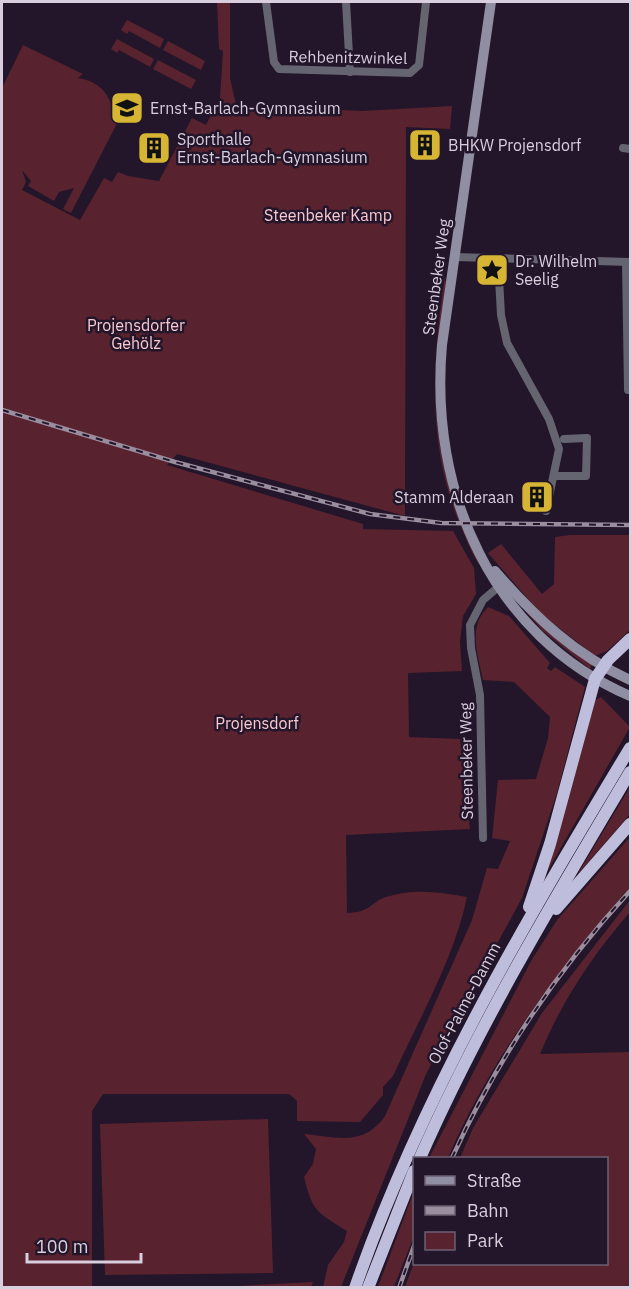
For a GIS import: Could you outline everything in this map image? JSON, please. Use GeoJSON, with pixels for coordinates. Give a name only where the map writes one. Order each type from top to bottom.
{"type":"FeatureCollection","features":[{"type":"Feature","properties":{"kind":"highway"},"geometry":{"type":"LineString","coordinates":[[521,943],[595,679],[602,666],[630,639]]}},
{"type":"Feature","properties":{"kind":"highway","name":"Olof-Palme-Damm"},"geometry":{"type":"LineString","coordinates":[[355,1287],[403,1166],[431,1104],[630,748]]}},
{"type":"Feature","properties":{"kind":"highway","name":"Olof-Palme-Damm"},"geometry":{"type":"LineString","coordinates":[[420,1157],[521,943],[630,772]]}},
{"type":"Feature","properties":{"kind":"highway"},"geometry":{"type":"LineString","coordinates":[[521,943],[566,897],[630,824]]}},
{"type":"Feature","properties":{"kind":"highway"},"geometry":{"type":"LineString","coordinates":[[368,1287],[413,1174]]}},
{"type":"Feature","properties":{"kind":"main road","name":"Steenbeker Weg"},"geometry":{"type":"LineString","coordinates":[[491,2],[442,345],[440,414],[443,448],[454,491],[480,552],[502,584],[553,647],[595,679],[630,696]]}},
{"type":"Feature","properties":{"kind":"main road","name":"Steenbeker Weg"},"geometry":{"type":"LineString","coordinates":[[502,584],[551,631],[602,666],[630,680]]}},
{"type":"Feature","properties":{"kind":"street","name":"Rehbenitzwinkel"},"geometry":{"type":"LineString","coordinates":[[266,2],[274,62],[282,70],[410,73],[417,70],[426,2]]}},
{"type":"Feature","properties":{"kind":"street"},"geometry":{"type":"LineString","coordinates":[[346,2],[350,72]]}},
{"type":"Feature","properties":{"kind":"street"},"geometry":{"type":"LineString","coordinates":[[454,257],[628,262],[628,390]]}},
{"type":"Feature","properties":{"kind":"street"},"geometry":{"type":"LineString","coordinates":[[498,260],[503,329],[513,359],[549,419],[559,449],[546,511]]}},
{"type":"Feature","properties":{"kind":"street"},"geometry":{"type":"LineString","coordinates":[[554,476],[586,476],[587,438],[564,439]]}},
{"type":"Feature","properties":{"kind":"street","name":"Steenbeker Weg"},"geometry":{"type":"LineString","coordinates":[[483,838],[480,695],[470,635],[472,619],[479,604],[502,584]]}},
{"type":"Feature","properties":{"kind":"green space"},"geometry":{"type":"Polygon","coordinates":[[[217,2],[230,2],[230,78],[236,105],[362,111],[452,106],[450,129],[406,127],[405,516],[177,454],[167,465],[363,524],[363,529],[453,531],[474,568],[476,594],[463,616],[460,642],[462,671],[408,673],[409,737],[460,739],[470,829],[346,835],[347,913],[361,911],[380,899],[406,892],[436,892],[467,897],[454,943],[424,1011],[393,1076],[383,1087],[383,1095],[360,1122],[297,1121],[297,1101],[289,1094],[103,1094],[92,1111],[92,1287],[2,1287],[2,88],[23,45],[83,74],[78,78],[101,88],[108,97],[113,110],[122,94],[130,98],[71,213],[63,209],[74,188],[59,192],[54,201],[28,186],[31,181],[22,170],[26,182],[22,190],[80,220],[104,178],[112,182],[118,172],[159,181],[192,118],[206,125],[220,98],[223,51],[219,49],[217,2]]]}},
{"type":"Feature","properties":{"kind":"green space"},"geometry":{"type":"Polygon","coordinates":[[[127,20],[164,39],[160,48],[129,31],[127,34],[121,30],[127,20]]]}},
{"type":"Feature","properties":{"kind":"green space"},"geometry":{"type":"Polygon","coordinates":[[[117,39],[154,59],[150,67],[119,50],[117,53],[111,49],[117,39]]]}},
{"type":"Feature","properties":{"kind":"green space"},"geometry":{"type":"Polygon","coordinates":[[[168,41],[205,61],[201,70],[163,50],[168,41]]]}},
{"type":"Feature","properties":{"kind":"green space"},"geometry":{"type":"Polygon","coordinates":[[[158,60],[196,80],[191,89],[153,69],[158,60]]]}},
{"type":"Feature","properties":{"kind":"green space"},"geometry":{"type":"Polygon","coordinates":[[[445,275],[446,284],[435,381],[445,275]]]}},
{"type":"Feature","properties":{"kind":"green space"},"geometry":{"type":"Polygon","coordinates":[[[435,381],[439,437],[444,465],[460,518],[484,569],[473,553],[452,502],[443,471],[438,439],[435,381]]]}},
{"type":"Feature","properties":{"kind":"green space"},"geometry":{"type":"Polygon","coordinates":[[[630,535],[630,630],[607,651],[595,656],[541,614],[488,553],[501,544],[542,594],[554,584],[555,537],[630,535]]]}},
{"type":"Feature","properties":{"kind":"green space"},"geometry":{"type":"Polygon","coordinates":[[[509,593],[593,663],[590,669],[543,631],[509,593]]]}},
{"type":"Feature","properties":{"kind":"green space"},"geometry":{"type":"Polygon","coordinates":[[[488,607],[509,616],[550,663],[547,668],[551,671],[555,667],[585,687],[557,793],[522,898],[426,1074],[341,1287],[323,1287],[328,1265],[344,1242],[347,1231],[323,1215],[310,1198],[304,1177],[313,1164],[316,1149],[304,1134],[338,1138],[358,1136],[377,1126],[385,1116],[472,920],[487,868],[498,869],[510,841],[492,838],[498,780],[536,779],[548,738],[550,717],[514,682],[483,680],[476,632],[478,623],[488,607]]]}},
{"type":"Feature","properties":{"kind":"green space"},"geometry":{"type":"Polygon","coordinates":[[[601,697],[630,727],[543,879],[595,700],[601,697]]]}},
{"type":"Feature","properties":{"kind":"green space"},"geometry":{"type":"Polygon","coordinates":[[[630,787],[630,814],[577,875],[630,787]]]}},
{"type":"Feature","properties":{"kind":"green space"},"geometry":{"type":"Polygon","coordinates":[[[630,837],[630,887],[552,982],[505,1050],[484,1085],[448,1157],[430,1157],[531,961],[557,920],[630,837]]]}},
{"type":"Feature","properties":{"kind":"green space"},"geometry":{"type":"Polygon","coordinates":[[[630,900],[630,912],[579,979],[558,1015],[540,1054],[630,1052],[630,1287],[405,1287],[413,1265],[608,1265],[608,1157],[460,1157],[473,1128],[542,1013],[630,900]]]}},
{"type":"Feature","properties":{"kind":"green space"},"geometry":{"type":"Polygon","coordinates":[[[268,1119],[273,1273],[105,1275],[100,1124],[268,1119]]]}},
{"type":"Feature","properties":{"kind":"green space"},"geometry":{"type":"Polygon","coordinates":[[[413,1194],[413,1239],[394,1287],[378,1287],[413,1194]]]}},
{"type":"Feature","properties":{"kind":"green space"},"geometry":{"type":"Polygon","coordinates":[[[313,1282],[311,1287],[218,1287],[313,1282]]]}},
{"type":"Feature","properties":{"kind":"railway"},"geometry":{"type":"LineString","coordinates":[[2,410],[175,462],[370,514],[441,523],[630,525]]}},
{"type":"Feature","properties":{"kind":"railway"},"geometry":{"type":"LineString","coordinates":[[452,1157],[488,1086],[530,1017],[578,952],[630,891]]}},
{"type":"Feature","properties":{"kind":"railway"},"geometry":{"type":"LineString","coordinates":[[399,1288],[413,1249]]}},
{"type":"Feature","properties":{"kind":"place","name":"Ernst-Barlach-Gymnasium"},"geometry":{"type":"Point","coordinates":[127,108]}},
{"type":"Feature","properties":{"kind":"place","name":"BHKW Projensdorf"},"geometry":{"type":"Point","coordinates":[425,145]}},
{"type":"Feature","properties":{"kind":"place","name":"Sporthalle Ernst-Barlach-Gymnasium"},"geometry":{"type":"Point","coordinates":[154,148]}},
{"type":"Feature","properties":{"kind":"place","name":"Dr. Wilhelm Seelig"},"geometry":{"type":"Point","coordinates":[492,270]}},
{"type":"Feature","properties":{"kind":"place","name":"Stamm Alderaan"},"geometry":{"type":"Point","coordinates":[537,497]}},
{"type":"Feature","properties":{"kind":"park label","name":"Steenbeker Kamp"},"geometry":{"type":"Point","coordinates":[328,215]}},
{"type":"Feature","properties":{"kind":"park label","name":"Projensdorfer Gehölz"},"geometry":{"type":"Point","coordinates":[136,334]}},
{"type":"Feature","properties":{"kind":"park label","name":"Projensdorf"},"geometry":{"type":"Point","coordinates":[257,723]}}]}
